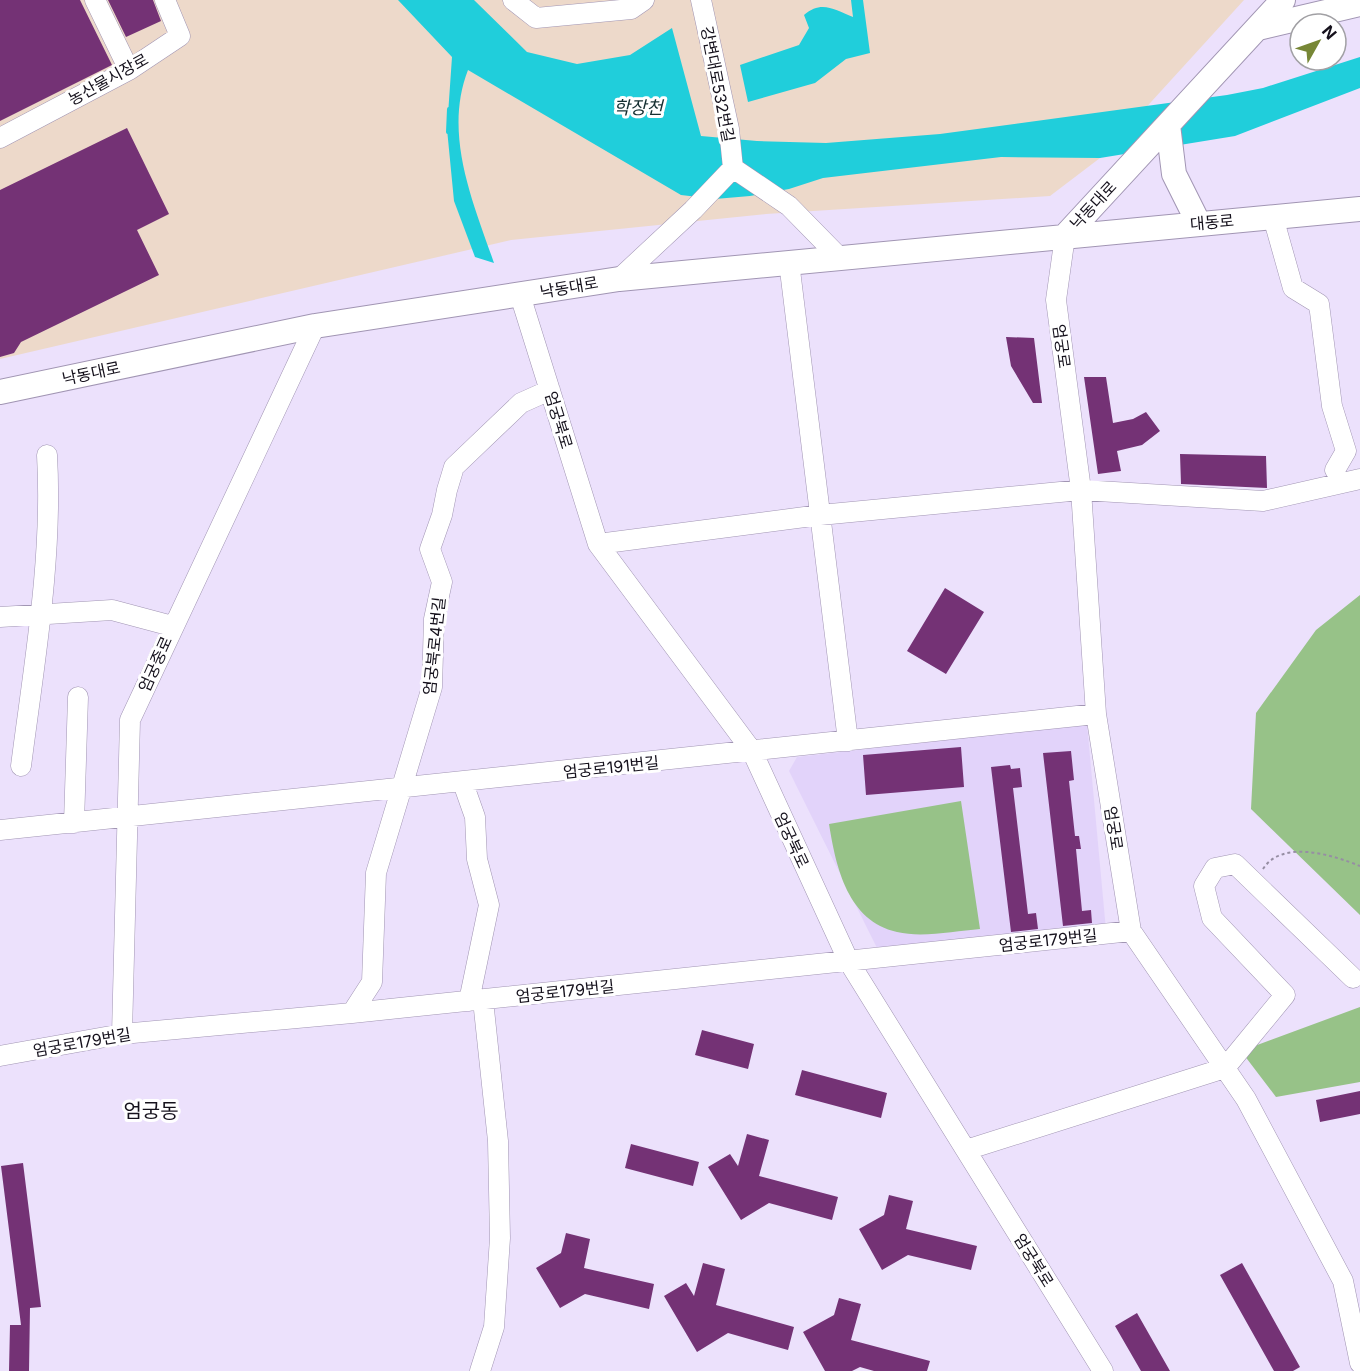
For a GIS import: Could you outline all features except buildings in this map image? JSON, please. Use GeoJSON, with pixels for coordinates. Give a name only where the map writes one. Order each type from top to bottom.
{"type":"FeatureCollection","features":[{"type":"Feature","properties":{"kind":"main road"},"geometry":{"type":"LineString","coordinates":[[1258,28],[1283,0]]}},
{"type":"Feature","properties":{"kind":"main road"},"geometry":{"type":"LineString","coordinates":[[1258,28],[1360,4]]}},
{"type":"Feature","properties":{"kind":"main road","name":"낙동대로"},"geometry":{"type":"LineString","coordinates":[[5,387],[315,326],[619,279],[1065,236],[1258,28]]}},
{"type":"Feature","properties":{"kind":"main road"},"geometry":{"type":"LineString","coordinates":[[1168,125],[1174,174],[1199,224]]}},
{"type":"Feature","properties":{"kind":"main road","name":"대동로"},"geometry":{"type":"LineString","coordinates":[[1065,236],[1360,209]]}},
{"type":"Feature","properties":{"kind":"street"},"geometry":{"type":"LineString","coordinates":[[95,0],[129,70]]}},
{"type":"Feature","properties":{"kind":"street","name":"농산물시장로"},"geometry":{"type":"LineString","coordinates":[[0,138],[129,70],[180,36],[165,0]]}},
{"type":"Feature","properties":{"kind":"street"},"geometry":{"type":"LineString","coordinates":[[513,0],[536,18],[631,9],[644,0]]}},
{"type":"Feature","properties":{"kind":"street","name":"강변대로532번길"},"geometry":{"type":"LineString","coordinates":[[701,0],[729,129],[732,168]]}},
{"type":"Feature","properties":{"kind":"street"},"geometry":{"type":"LineString","coordinates":[[619,279],[693,210],[732,168],[789,206],[839,257]]}},
{"type":"Feature","properties":{"kind":"street"},"geometry":{"type":"LineString","coordinates":[[1273,217],[1293,288],[1319,304],[1332,406],[1353,453],[1335,470]]}},
{"type":"Feature","properties":{"kind":"street","name":"엄궁로"},"geometry":{"type":"LineString","coordinates":[[1065,236],[1056,300],[1081,489],[1096,714],[1131,931],[1246,1099],[1343,1281],[1360,1363]]}},
{"type":"Feature","properties":{"kind":"street"},"geometry":{"type":"LineString","coordinates":[[789,262],[848,741]]}},
{"type":"Feature","properties":{"kind":"street","name":"엄궁북로"},"geometry":{"type":"LineString","coordinates":[[520,295],[598,544],[752,752],[849,962],[1103,1371]]}},
{"type":"Feature","properties":{"kind":"street","name":"엄궁중로"},"geometry":{"type":"LineString","coordinates":[[122,1034],[130,720],[172,626],[315,326]]}},
{"type":"Feature","properties":{"kind":"street","name":"엄궁북로4번길"},"geometry":{"type":"LineString","coordinates":[[352,1013],[372,982],[376,873],[432,687],[434,619],[442,582],[430,549],[454,467],[521,403],[550,390]]}},
{"type":"Feature","properties":{"kind":"street"},"geometry":{"type":"LineString","coordinates":[[21,766],[41,614],[48,480],[47,455]]}},
{"type":"Feature","properties":{"kind":"street"},"geometry":{"type":"LineString","coordinates":[[598,544],[820,515],[1081,489],[1263,501],[1360,479]]}},
{"type":"Feature","properties":{"kind":"street"},"geometry":{"type":"LineString","coordinates":[[0,617],[112,610],[172,626]]}},
{"type":"Feature","properties":{"kind":"street"},"geometry":{"type":"LineString","coordinates":[[74,823],[78,697]]}},
{"type":"Feature","properties":{"kind":"street","name":"엄궁로191번길"},"geometry":{"type":"LineString","coordinates":[[0,830],[463,783],[1096,714]]}},
{"type":"Feature","properties":{"kind":"street"},"geometry":{"type":"LineString","coordinates":[[463,783],[475,817],[477,859],[489,905],[476,1000],[498,1142],[500,1238],[494,1327],[480,1371]]}},
{"type":"Feature","properties":{"kind":"street"},"geometry":{"type":"LineString","coordinates":[[966,1150],[1225,1068],[1285,996],[1212,918],[1204,886],[1215,868],[1235,864],[1353,978]]}},
{"type":"Feature","properties":{"kind":"street","name":"엄궁로179번길"},"geometry":{"type":"LineString","coordinates":[[0,1056],[122,1034],[352,1013],[1131,931]]}},
{"type":"Feature","properties":{"kind":"path"},"geometry":{"type":"LineString","coordinates":[[1262,874],[1274,857],[1292,852],[1346,860],[1360,866]]}},
{"type":"Feature","properties":{"kind":"shaded area"},"geometry":{"type":"Polygon","coordinates":[[[0,0],[1244,0],[1100,158],[1050,196],[766,214],[511,240],[0,359],[0,0]]]}},
{"type":"Feature","properties":{"kind":"shaded area"},"geometry":{"type":"Polygon","coordinates":[[[1087,724],[1106,930],[881,956],[789,771],[797,757],[1087,724]]]}},
{"type":"Feature","properties":{"kind":"green space"},"geometry":{"type":"Polygon","coordinates":[[[1360,595],[1360,915],[1251,809],[1256,713],[1316,630],[1360,595]]]}},
{"type":"Feature","properties":{"kind":"green space"},"geometry":{"type":"Polygon","coordinates":[[[961,801],[980,929],[907,934],[880,926],[867,917],[847,890],[836,858],[829,824],[961,801]]]}},
{"type":"Feature","properties":{"kind":"green space"},"geometry":{"type":"Polygon","coordinates":[[[1360,1007],[1360,1082],[1276,1097],[1241,1051],[1360,1007]]]}},
{"type":"Feature","properties":{"kind":"water","name":"학장천"},"geometry":{"type":"Polygon","coordinates":[[[398,0],[474,0],[527,52],[577,64],[630,55],[672,28],[701,136],[757,141],[826,143],[940,134],[1227,95],[1263,88],[1313,72],[1348,72],[1348,61],[1360,57],[1360,88],[1235,136],[1100,158],[1001,157],[823,178],[789,189],[715,199],[681,195],[468,70],[461,94],[460,143],[470,192],[494,263],[475,257],[454,201],[447,129],[452,57],[398,0]]]}},
{"type":"Feature","properties":{"kind":"water"},"geometry":{"type":"Polygon","coordinates":[[[851,0],[863,0],[870,53],[846,59],[815,83],[748,102],[740,65],[799,45],[809,28],[804,15],[810,10],[828,7],[853,17],[851,0]]]}},
{"type":"Feature","properties":{"kind":"waterway"},"geometry":{"type":"LineString","coordinates":[[448,132],[449,109]]}},
{"type":"Feature","properties":{"kind":"district","name":"엄궁동"},"geometry":{"type":"Point","coordinates":[151,1111]}}]}
